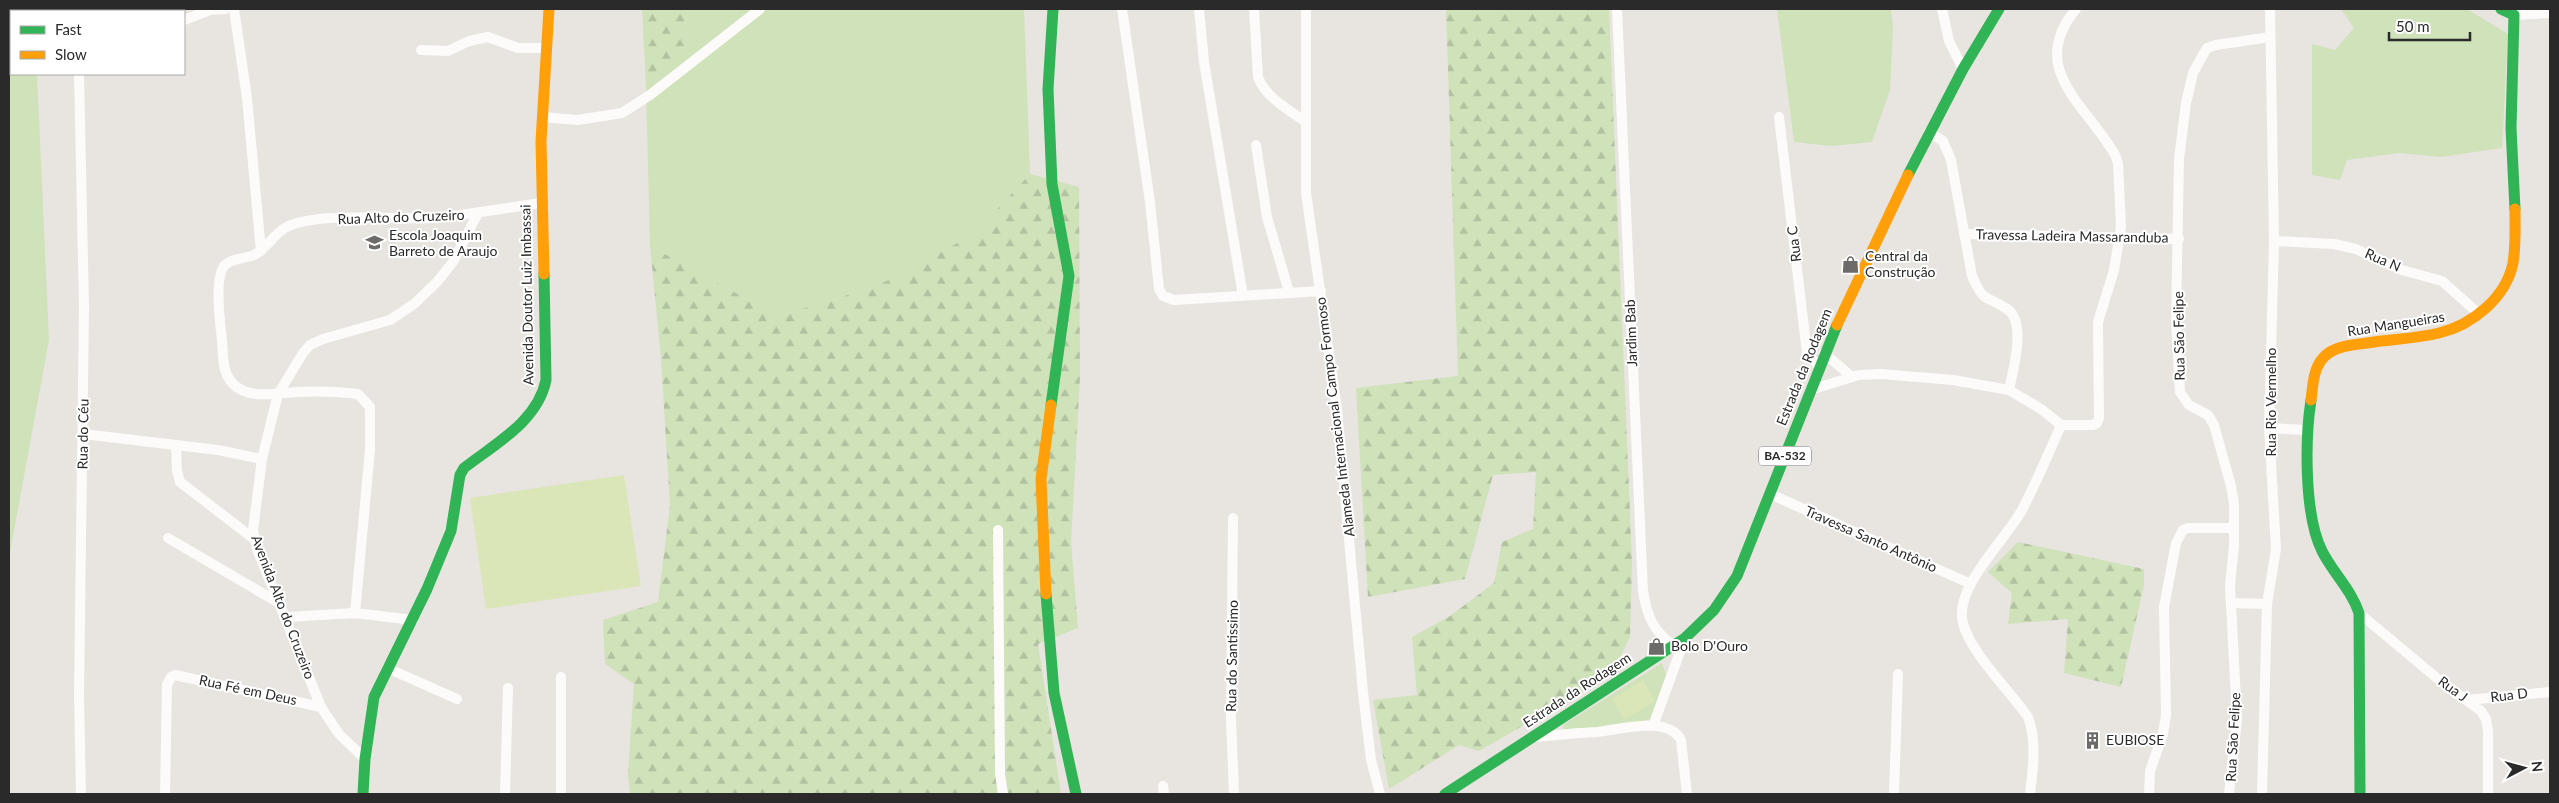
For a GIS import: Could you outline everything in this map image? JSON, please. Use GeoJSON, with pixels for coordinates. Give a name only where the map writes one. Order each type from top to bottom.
{"type":"FeatureCollection","features":[{"type":"Feature","properties":{"kind":"street"},"geometry":{"type":"LineString","coordinates":[[185,20],[210,10],[225,9]]}},
{"type":"Feature","properties":{"kind":"street"},"geometry":{"type":"LineString","coordinates":[[234,9],[247,98],[261,251]]}},
{"type":"Feature","properties":{"kind":"street","name":"Avenida Doutor Luiz Imbassai"},"geometry":{"type":"LineString","coordinates":[[363,794],[365,759],[374,697],[387,668],[413,620],[451,531],[460,475],[464,468],[529,416],[543,396],[546,380],[541,203],[542,117],[549,9]]}},
{"type":"Feature","properties":{"kind":"street"},"geometry":{"type":"LineString","coordinates":[[542,117],[578,120],[622,113],[650,95],[760,9]]}},
{"type":"Feature","properties":{"kind":"street"},"geometry":{"type":"LineString","coordinates":[[1053,9],[1048,88],[1052,184],[1069,276],[1041,479],[1045,582],[1054,693],[1076,794]]}},
{"type":"Feature","properties":{"kind":"street"},"geometry":{"type":"LineString","coordinates":[[1122,9],[1150,202],[1159,289],[1163,296],[1174,300],[1321,291]]}},
{"type":"Feature","properties":{"kind":"street"},"geometry":{"type":"LineString","coordinates":[[1199,9],[1204,62],[1243,296]]}},
{"type":"Feature","properties":{"kind":"street"},"geometry":{"type":"LineString","coordinates":[[1254,9],[1258,77],[1261,85],[1278,102],[1306,122]]}},
{"type":"Feature","properties":{"kind":"street","name":"Alameda Internacional Campo Formoso"},"geometry":{"type":"LineString","coordinates":[[1306,9],[1306,193],[1328,335],[1345,480],[1363,692],[1371,760],[1380,794]]}},
{"type":"Feature","properties":{"kind":"street","name":"Jardim Bab"},"geometry":{"type":"LineString","coordinates":[[1617,9],[1644,591],[1646,612],[1652,625],[1662,637],[1674,646]]}},
{"type":"Feature","properties":{"kind":"street"},"geometry":{"type":"LineString","coordinates":[[1942,9],[1949,41],[1963,69]]}},
{"type":"Feature","properties":{"kind":"street","name":"Estrada da Rodagem"},"geometry":{"type":"LineString","coordinates":[[1445,794],[1685,638],[1708,618],[1732,585],[1770,494],[1824,353],[1865,262],[1929,132],[1963,69],[2000,9]]}},
{"type":"Feature","properties":{"kind":"street"},"geometry":{"type":"LineString","coordinates":[[1810,390],[1851,376],[1881,374],[1953,380],[2010,390],[2041,408],[2061,425],[2093,425],[2097,423],[2099,418],[2098,322],[2114,270],[2122,216],[2118,163],[2115,155],[2075,101],[2057,63],[2059,33],[2076,9]]}},
{"type":"Feature","properties":{"kind":"street","name":"Rua Rio Vermelho"},"geometry":{"type":"LineString","coordinates":[[2262,794],[2267,604],[2276,549],[2269,428],[2274,241],[2270,9]]}},
{"type":"Feature","properties":{"kind":"street"},"geometry":{"type":"LineString","coordinates":[[2501,9],[2514,15],[2550,13]]}},
{"type":"Feature","properties":{"kind":"street","name":"Rua Mangueiras"},"geometry":{"type":"LineString","coordinates":[[2360,794],[2359,613],[2351,590],[2326,558],[2318,539],[2306,430],[2313,382],[2322,358],[2336,349],[2443,333],[2461,326],[2479,314],[2502,287],[2512,268],[2513,258],[2511,128],[2514,15]]}},
{"type":"Feature","properties":{"kind":"street"},"geometry":{"type":"LineString","coordinates":[[422,50],[448,51],[469,41],[488,37],[518,48],[546,48]]}},
{"type":"Feature","properties":{"kind":"street","name":"Rua São Felipe"},"geometry":{"type":"LineString","coordinates":[[2229,794],[2237,719],[2231,573],[2234,528],[2232,486],[2214,425],[2208,415],[2189,405],[2180,392],[2176,321],[2179,159],[2186,103],[2193,73],[2207,48],[2270,37]]}},
{"type":"Feature","properties":{"kind":"street","name":"Rua do Céu"},"geometry":{"type":"LineString","coordinates":[[79,75],[84,307],[79,694],[81,794]]}},
{"type":"Feature","properties":{"kind":"street","name":"Rua C"},"geometry":{"type":"LineString","coordinates":[[1779,117],[1807,353],[1819,367]]}},
{"type":"Feature","properties":{"kind":"street"},"geometry":{"type":"LineString","coordinates":[[1929,132],[1943,141],[1951,160],[1972,276],[1982,295],[2006,308],[2015,318],[2018,329],[2010,390]]}},
{"type":"Feature","properties":{"kind":"street"},"geometry":{"type":"LineString","coordinates":[[1256,145],[1266,217],[1289,292]]}},
{"type":"Feature","properties":{"kind":"street","name":"Rua Alto do Cruzeiro"},"geometry":{"type":"LineString","coordinates":[[278,394],[262,395],[248,392],[238,388],[227,376],[222,338],[220,276],[225,265],[261,251],[285,228],[300,223],[376,217],[431,218],[541,203]]}},
{"type":"Feature","properties":{"kind":"street","name":"Avenida Alto do Cruzeiro"},"geometry":{"type":"LineString","coordinates":[[365,759],[340,734],[321,707],[287,617],[279,604],[254,539],[253,518],[262,459],[278,394],[310,345],[333,335],[390,320],[414,304],[437,282],[453,262],[478,213]]}},
{"type":"Feature","properties":{"kind":"street","name":"Travessa Ladeira Massaranduba"},"geometry":{"type":"LineString","coordinates":[[1964,234],[2120,236],[2179,239]]}},
{"type":"Feature","properties":{"kind":"street","name":"Rua N"},"geometry":{"type":"LineString","coordinates":[[2274,241],[2334,244],[2356,249],[2390,265],[2442,281],[2479,314]]}},
{"type":"Feature","properties":{"kind":"street"},"geometry":{"type":"LineString","coordinates":[[1824,353],[1851,376]]}},
{"type":"Feature","properties":{"kind":"street"},"geometry":{"type":"LineString","coordinates":[[278,394],[304,392],[358,394],[370,406],[370,449],[355,613]]}},
{"type":"Feature","properties":{"kind":"street"},"geometry":{"type":"LineString","coordinates":[[2030,794],[2034,751],[2032,729],[2019,703],[1979,653],[1965,630],[1962,612],[1972,584],[1984,562],[2023,509],[2061,425]]}},
{"type":"Feature","properties":{"kind":"street"},"geometry":{"type":"LineString","coordinates":[[2269,428],[2306,430]]}},
{"type":"Feature","properties":{"kind":"street"},"geometry":{"type":"LineString","coordinates":[[83,434],[176,445],[262,459]]}},
{"type":"Feature","properties":{"kind":"street"},"geometry":{"type":"LineString","coordinates":[[176,445],[177,471],[180,482],[254,539]]}},
{"type":"Feature","properties":{"kind":"street","name":"Travessa Santo Antônio"},"geometry":{"type":"LineString","coordinates":[[1770,494],[1972,584]]}},
{"type":"Feature","properties":{"kind":"street","name":"Rua do Santissimo"},"geometry":{"type":"LineString","coordinates":[[1233,518],[1231,719],[1234,794]]}},
{"type":"Feature","properties":{"kind":"street"},"geometry":{"type":"LineString","coordinates":[[2149,794],[2150,771],[2165,720],[2167,672],[2163,616],[2176,543],[2183,530],[2188,528],[2234,528]]}},
{"type":"Feature","properties":{"kind":"street"},"geometry":{"type":"LineString","coordinates":[[998,530],[1000,774],[1003,794]]}},
{"type":"Feature","properties":{"kind":"street"},"geometry":{"type":"LineString","coordinates":[[168,538],[279,604]]}},
{"type":"Feature","properties":{"kind":"street"},"geometry":{"type":"LineString","coordinates":[[2232,603],[2267,604]]}},
{"type":"Feature","properties":{"kind":"street"},"geometry":{"type":"LineString","coordinates":[[287,617],[355,613],[413,620]]}},
{"type":"Feature","properties":{"kind":"street","name":"Rua J"},"geometry":{"type":"LineString","coordinates":[[2359,613],[2438,679],[2481,711],[2486,719],[2489,762],[2488,794]]}},
{"type":"Feature","properties":{"kind":"street"},"geometry":{"type":"LineString","coordinates":[[1653,726],[1685,638]]}},
{"type":"Feature","properties":{"kind":"street"},"geometry":{"type":"LineString","coordinates":[[387,668],[457,699]]}},
{"type":"Feature","properties":{"kind":"street"},"geometry":{"type":"LineString","coordinates":[[1894,794],[1898,674]]}},
{"type":"Feature","properties":{"kind":"street","name":"Rua Fé em Deus"},"geometry":{"type":"LineString","coordinates":[[165,794],[167,685],[171,677],[175,675],[321,707]]}},
{"type":"Feature","properties":{"kind":"street"},"geometry":{"type":"LineString","coordinates":[[561,676],[561,794]]}},
{"type":"Feature","properties":{"kind":"street"},"geometry":{"type":"LineString","coordinates":[[505,794],[508,688]]}},
{"type":"Feature","properties":{"kind":"street","name":"Rua D"},"geometry":{"type":"LineString","coordinates":[[2468,700],[2550,692]]}},
{"type":"Feature","properties":{"kind":"street"},"geometry":{"type":"LineString","coordinates":[[1532,737],[1599,731],[1638,725],[1653,726],[1675,734],[1681,740],[1687,794]]}},
{"type":"Feature","properties":{"kind":"green space"},"geometry":{"type":"Polygon","coordinates":[[[9,9],[35,9],[10,10],[10,75],[37,75],[49,340],[9,558],[9,9]]]}},
{"type":"Feature","properties":{"kind":"green space"},"geometry":{"type":"Polygon","coordinates":[[[642,9],[685,9],[687,43],[661,77],[646,85],[642,9]]]}},
{"type":"Feature","properties":{"kind":"green space"},"geometry":{"type":"Polygon","coordinates":[[[685,9],[1024,9],[1030,174],[974,234],[877,286],[778,316],[650,246],[646,85],[661,77],[687,43],[685,9]]]}},
{"type":"Feature","properties":{"kind":"green space"},"geometry":{"type":"Polygon","coordinates":[[[1446,9],[1609,9],[1632,563],[1630,637],[1611,675],[1479,751],[1459,745],[1389,789],[1373,700],[1417,695],[1412,637],[1450,616],[1494,583],[1502,542],[1533,529],[1536,472],[1493,475],[1465,579],[1368,597],[1356,388],[1458,376],[1446,9]]]}},
{"type":"Feature","properties":{"kind":"green space"},"geometry":{"type":"Polygon","coordinates":[[[1777,9],[1891,9],[1893,28],[1890,90],[1872,142],[1832,146],[1794,142],[1777,9]]]}},
{"type":"Feature","properties":{"kind":"green space"},"geometry":{"type":"Polygon","coordinates":[[[2341,9],[2467,9],[2508,34],[2502,148],[2441,157],[2399,153],[2347,160],[2340,180],[2312,175],[2312,44],[2335,50],[2354,28],[2341,9]]]}},
{"type":"Feature","properties":{"kind":"green space"},"geometry":{"type":"Polygon","coordinates":[[[1030,174],[1079,187],[1080,377],[1071,542],[1078,628],[1038,644],[1061,794],[630,794],[628,774],[634,684],[605,664],[603,620],[658,602],[670,505],[661,358],[650,246],[778,316],[877,286],[974,234],[1030,174]]]}},
{"type":"Feature","properties":{"kind":"green space"},"geometry":{"type":"Polygon","coordinates":[[[624,475],[641,586],[486,609],[470,498],[624,475]]]}},
{"type":"Feature","properties":{"kind":"green space"},"geometry":{"type":"Polygon","coordinates":[[[2018,542],[2144,569],[2144,585],[2121,687],[2064,673],[2068,619],[2008,624],[2012,593],[1988,572],[2018,542]]]}},
{"type":"Feature","properties":{"kind":"green space"},"geometry":{"type":"Polygon","coordinates":[[[1662,663],[1666,674],[1653,719],[1609,727],[1564,731],[1563,725],[1662,663]]]}},
{"type":"Feature","properties":{"kind":"green space"},"geometry":{"type":"Polygon","coordinates":[[[1643,680],[1655,701],[1624,720],[1612,699],[1643,680]]]}},
{"type":"Feature","properties":{"kind":"traffic: fast"},"geometry":{"type":"LineString","coordinates":[[1051,405],[1069,276],[1052,184],[1048,89],[1053,9]]}},
{"type":"Feature","properties":{"kind":"traffic: fast"},"geometry":{"type":"LineString","coordinates":[[1908,175],[1963,69],[1999,9]]}},
{"type":"Feature","properties":{"kind":"traffic: fast"},"geometry":{"type":"LineString","coordinates":[[2501,9],[2514,15],[2511,128],[2515,209]]}},
{"type":"Feature","properties":{"kind":"traffic: fast"},"geometry":{"type":"LineString","coordinates":[[363,794],[365,759],[374,697],[427,589],[451,531],[460,475],[464,468],[525,420],[541,395],[546,380],[544,274]]}},
{"type":"Feature","properties":{"kind":"traffic: fast"},"geometry":{"type":"LineString","coordinates":[[1445,794],[1685,638],[1714,610],[1737,576],[1837,325]]}},
{"type":"Feature","properties":{"kind":"traffic: fast"},"geometry":{"type":"LineString","coordinates":[[2311,400],[2307,455],[2309,498],[2316,536],[2322,551],[2356,604],[2359,613],[2360,794]]}},
{"type":"Feature","properties":{"kind":"traffic: fast"},"geometry":{"type":"LineString","coordinates":[[1046,594],[1054,693],[1076,794]]}},
{"type":"Feature","properties":{"kind":"traffic: slow"},"geometry":{"type":"LineString","coordinates":[[544,274],[541,141],[549,9]]}},
{"type":"Feature","properties":{"kind":"traffic: slow"},"geometry":{"type":"LineString","coordinates":[[1837,325],[1908,175]]}},
{"type":"Feature","properties":{"kind":"traffic: slow"},"geometry":{"type":"LineString","coordinates":[[2311,400],[2314,377],[2320,361],[2333,350],[2350,345],[2421,337],[2439,333],[2464,324],[2486,308],[2503,288],[2513,263],[2515,209]]}},
{"type":"Feature","properties":{"kind":"traffic: slow"},"geometry":{"type":"LineString","coordinates":[[1046,594],[1041,479],[1051,405]]}},
{"type":"Feature","properties":{"kind":"place","name":"Escola Joaquim Barreto de Araujo"},"geometry":{"type":"Point","coordinates":[375,243]}},
{"type":"Feature","properties":{"kind":"place","name":"Central da Construção"},"geometry":{"type":"Point","coordinates":[1851,264]}},
{"type":"Feature","properties":{"kind":"place","name":"Bolo D'Ouro"},"geometry":{"type":"Point","coordinates":[1657,646]}},
{"type":"Feature","properties":{"kind":"place","name":"EUBIOSE"},"geometry":{"type":"Point","coordinates":[2092,740]}}]}
